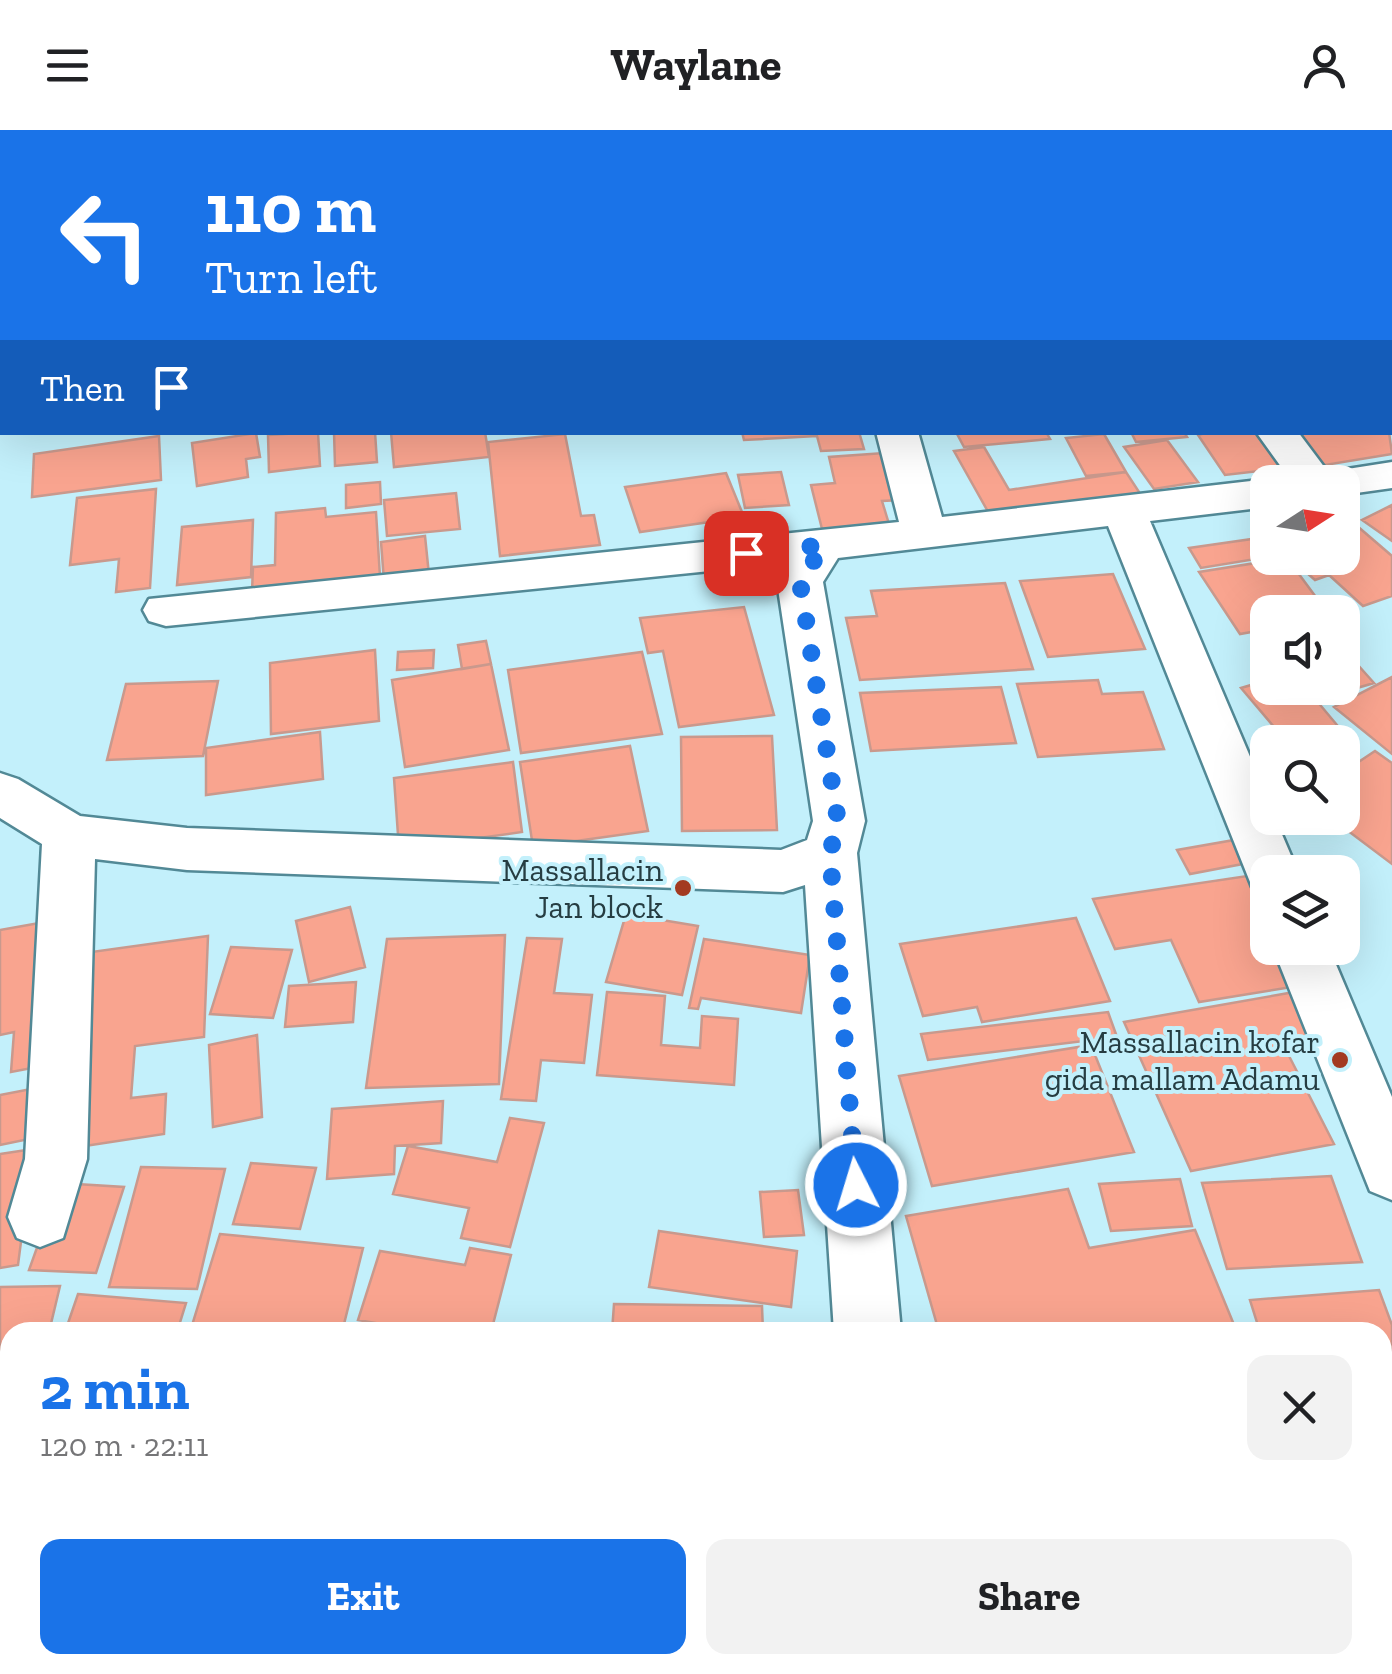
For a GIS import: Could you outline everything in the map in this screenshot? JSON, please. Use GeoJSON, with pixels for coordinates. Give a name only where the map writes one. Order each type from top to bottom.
{"type":"FeatureCollection","features":[{"type":"Feature","properties":{"kind":"street"},"geometry":{"type":"LineString","coordinates":[[898,435],[924,532]]}},
{"type":"Feature","properties":{"kind":"street"},"geometry":{"type":"LineString","coordinates":[[1278,435],[1301,465]]}},
{"type":"Feature","properties":{"kind":"street"},"geometry":{"type":"LineString","coordinates":[[1360,479],[1392,475]]}},
{"type":"Feature","properties":{"kind":"street"},"geometry":{"type":"LineString","coordinates":[[166,610],[824,545],[1250,495]]}},
{"type":"Feature","properties":{"kind":"street"},"geometry":{"type":"LineString","coordinates":[[1125,512],[1264,855]]}},
{"type":"Feature","properties":{"kind":"street"},"geometry":{"type":"LineString","coordinates":[[824,545],[800,582],[838,821],[830,853],[867,1322]]}},
{"type":"Feature","properties":{"kind":"street"},"geometry":{"type":"LineString","coordinates":[[0,792],[69,835],[187,848],[784,871],[830,853]]}},
{"type":"Feature","properties":{"kind":"street"},"geometry":{"type":"LineString","coordinates":[[40,1216],[56,1159],[69,835]]}},
{"type":"Feature","properties":{"kind":"street"},"geometry":{"type":"LineString","coordinates":[[1308,965],[1392,1171]]}},
{"type":"Feature","properties":{"kind":"building"},"geometry":{"type":"Polygon","coordinates":[[[256,435],[260,457],[246,459],[248,477],[197,486],[192,443],[256,435]]]}},
{"type":"Feature","properties":{"kind":"building"},"geometry":{"type":"Polygon","coordinates":[[[268,435],[318,435],[320,466],[269,472],[268,435]]]}},
{"type":"Feature","properties":{"kind":"building"},"geometry":{"type":"Polygon","coordinates":[[[334,435],[375,435],[377,462],[335,466],[334,435]]]}},
{"type":"Feature","properties":{"kind":"building"},"geometry":{"type":"Polygon","coordinates":[[[391,435],[485,435],[489,457],[394,467],[391,435]]]}},
{"type":"Feature","properties":{"kind":"building"},"geometry":{"type":"Polygon","coordinates":[[[565,435],[581,516],[594,515],[600,545],[500,556],[488,442],[565,435]]]}},
{"type":"Feature","properties":{"kind":"building"},"geometry":{"type":"Polygon","coordinates":[[[743,435],[860,435],[864,449],[821,451],[817,436],[744,440],[743,435]]]}},
{"type":"Feature","properties":{"kind":"building"},"geometry":{"type":"Polygon","coordinates":[[[958,435],[1048,435],[1050,439],[964,447],[958,435]]]}},
{"type":"Feature","properties":{"kind":"building"},"geometry":{"type":"Polygon","coordinates":[[[1105,435],[1126,472],[1086,476],[1066,438],[1105,435]]]}},
{"type":"Feature","properties":{"kind":"building"},"geometry":{"type":"Polygon","coordinates":[[[1132,435],[1187,437],[1136,442],[1132,435]]]}},
{"type":"Feature","properties":{"kind":"building"},"geometry":{"type":"Polygon","coordinates":[[[1198,435],[1261,435],[1282,465],[1250,465],[1250,472],[1225,475],[1198,435]]]}},
{"type":"Feature","properties":{"kind":"building"},"geometry":{"type":"Polygon","coordinates":[[[1281,435],[1389,435],[1392,454],[1305,465],[1281,435]]]}},
{"type":"Feature","properties":{"kind":"building"},"geometry":{"type":"Polygon","coordinates":[[[159,436],[161,480],[32,497],[34,454],[159,436]]]}},
{"type":"Feature","properties":{"kind":"building"},"geometry":{"type":"Polygon","coordinates":[[[1167,440],[1198,482],[1154,489],[1124,447],[1167,440]]]}},
{"type":"Feature","properties":{"kind":"building"},"geometry":{"type":"Polygon","coordinates":[[[984,447],[1009,490],[1126,472],[1141,495],[991,517],[954,451],[984,447]]]}},
{"type":"Feature","properties":{"kind":"building"},"geometry":{"type":"Polygon","coordinates":[[[884,453],[900,500],[882,501],[889,524],[822,529],[811,485],[835,483],[829,457],[884,453]]]}},
{"type":"Feature","properties":{"kind":"building"},"geometry":{"type":"Polygon","coordinates":[[[781,472],[789,505],[745,508],[738,475],[781,472]]]}},
{"type":"Feature","properties":{"kind":"building"},"geometry":{"type":"Polygon","coordinates":[[[726,473],[744,517],[640,532],[625,487],[726,473]]]}},
{"type":"Feature","properties":{"kind":"building"},"geometry":{"type":"Polygon","coordinates":[[[380,482],[381,504],[346,508],[346,485],[380,482]]]}},
{"type":"Feature","properties":{"kind":"building"},"geometry":{"type":"Polygon","coordinates":[[[156,489],[150,588],[116,592],[119,559],[70,565],[77,498],[156,489]]]}},
{"type":"Feature","properties":{"kind":"building"},"geometry":{"type":"Polygon","coordinates":[[[456,493],[460,529],[387,536],[384,500],[456,493]]]}},
{"type":"Feature","properties":{"kind":"building"},"geometry":{"type":"Polygon","coordinates":[[[1392,505],[1392,541],[1362,520],[1392,505]]]}},
{"type":"Feature","properties":{"kind":"building"},"geometry":{"type":"Polygon","coordinates":[[[325,508],[326,517],[376,512],[380,577],[252,591],[253,567],[275,565],[276,513],[325,508]]]}},
{"type":"Feature","properties":{"kind":"building"},"geometry":{"type":"Polygon","coordinates":[[[253,520],[251,577],[177,585],[182,527],[253,520]]]}},
{"type":"Feature","properties":{"kind":"building"},"geometry":{"type":"Polygon","coordinates":[[[1360,528],[1392,556],[1392,596],[1363,606],[1360,595],[1351,595],[1329,575],[1360,575],[1360,528]]]}},
{"type":"Feature","properties":{"kind":"building"},"geometry":{"type":"Polygon","coordinates":[[[425,536],[429,575],[384,581],[381,542],[425,536]]]}},
{"type":"Feature","properties":{"kind":"building"},"geometry":{"type":"Polygon","coordinates":[[[1250,539],[1250,560],[1201,568],[1189,548],[1250,539]]]}},
{"type":"Feature","properties":{"kind":"building"},"geometry":{"type":"Polygon","coordinates":[[[1250,564],[1250,575],[1300,575],[1314,595],[1250,595],[1250,632],[1240,634],[1199,572],[1250,564]]]}},
{"type":"Feature","properties":{"kind":"building"},"geometry":{"type":"Polygon","coordinates":[[[1113,574],[1145,649],[1048,657],[1020,581],[1113,574]]]}},
{"type":"Feature","properties":{"kind":"building"},"geometry":{"type":"Polygon","coordinates":[[[1005,583],[1033,669],[860,680],[846,618],[877,616],[871,591],[1005,583]]]}},
{"type":"Feature","properties":{"kind":"building"},"geometry":{"type":"Polygon","coordinates":[[[744,607],[774,715],[679,727],[663,651],[648,653],[640,618],[744,607]]]}},
{"type":"Feature","properties":{"kind":"building"},"geometry":{"type":"Polygon","coordinates":[[[486,641],[491,664],[462,669],[458,645],[486,641]]]}},
{"type":"Feature","properties":{"kind":"building"},"geometry":{"type":"Polygon","coordinates":[[[375,650],[379,721],[271,734],[270,663],[375,650]]]}},
{"type":"Feature","properties":{"kind":"building"},"geometry":{"type":"Polygon","coordinates":[[[434,650],[433,668],[397,670],[398,652],[434,650]]]}},
{"type":"Feature","properties":{"kind":"building"},"geometry":{"type":"Polygon","coordinates":[[[642,652],[662,734],[521,753],[508,670],[642,652]]]}},
{"type":"Feature","properties":{"kind":"building"},"geometry":{"type":"Polygon","coordinates":[[[491,664],[509,750],[405,767],[392,680],[491,664]]]}},
{"type":"Feature","properties":{"kind":"building"},"geometry":{"type":"Polygon","coordinates":[[[1360,667],[1374,683],[1360,687],[1360,667]]]}},
{"type":"Feature","properties":{"kind":"building"},"geometry":{"type":"Polygon","coordinates":[[[1392,677],[1392,754],[1334,707],[1360,705],[1360,694],[1392,677]]]}},
{"type":"Feature","properties":{"kind":"building"},"geometry":{"type":"Polygon","coordinates":[[[1098,680],[1102,694],[1143,692],[1164,749],[1038,757],[1017,684],[1098,680]]]}},
{"type":"Feature","properties":{"kind":"building"},"geometry":{"type":"Polygon","coordinates":[[[218,681],[203,756],[107,760],[126,684],[218,681]]]}},
{"type":"Feature","properties":{"kind":"building"},"geometry":{"type":"Polygon","coordinates":[[[1001,687],[1016,743],[871,751],[860,693],[1001,687]]]}},
{"type":"Feature","properties":{"kind":"building"},"geometry":{"type":"Polygon","coordinates":[[[1255,705],[1320,705],[1337,725],[1272,725],[1255,705]]]}},
{"type":"Feature","properties":{"kind":"building"},"geometry":{"type":"Polygon","coordinates":[[[320,732],[323,779],[206,795],[206,748],[320,732]]]}},
{"type":"Feature","properties":{"kind":"building"},"geometry":{"type":"Polygon","coordinates":[[[772,736],[777,830],[682,831],[681,737],[772,736]]]}},
{"type":"Feature","properties":{"kind":"building"},"geometry":{"type":"Polygon","coordinates":[[[630,746],[648,831],[533,847],[520,762],[630,746]]]}},
{"type":"Feature","properties":{"kind":"building"},"geometry":{"type":"Polygon","coordinates":[[[1375,751],[1392,763],[1392,864],[1354,835],[1360,835],[1360,761],[1375,751]]]}},
{"type":"Feature","properties":{"kind":"building"},"geometry":{"type":"Polygon","coordinates":[[[513,762],[522,832],[399,849],[394,778],[513,762]]]}},
{"type":"Feature","properties":{"kind":"building"},"geometry":{"type":"Polygon","coordinates":[[[1240,839],[1250,863],[1190,874],[1177,850],[1240,839]]]}},
{"type":"Feature","properties":{"kind":"building"},"geometry":{"type":"Polygon","coordinates":[[[1247,876],[1250,965],[1294,965],[1304,985],[1199,1002],[1171,940],[1115,949],[1093,899],[1247,876]]]}},
{"type":"Feature","properties":{"kind":"building"},"geometry":{"type":"Polygon","coordinates":[[[350,907],[365,967],[309,982],[296,921],[350,907]]]}},
{"type":"Feature","properties":{"kind":"building"},"geometry":{"type":"Polygon","coordinates":[[[626,914],[698,926],[682,995],[606,982],[626,914]]]}},
{"type":"Feature","properties":{"kind":"building"},"geometry":{"type":"Polygon","coordinates":[[[1076,918],[1110,1001],[982,1022],[977,1007],[923,1016],[900,944],[1076,918]]]}},
{"type":"Feature","properties":{"kind":"building"},"geometry":{"type":"Polygon","coordinates":[[[56,920],[53,1064],[11,1072],[14,1032],[0,1035],[0,930],[56,920]]]}},
{"type":"Feature","properties":{"kind":"building"},"geometry":{"type":"Polygon","coordinates":[[[505,935],[499,1084],[366,1088],[387,939],[505,935]]]}},
{"type":"Feature","properties":{"kind":"building"},"geometry":{"type":"Polygon","coordinates":[[[208,936],[204,1037],[135,1046],[131,1098],[166,1094],[164,1134],[65,1149],[84,953],[208,936]]]}},
{"type":"Feature","properties":{"kind":"building"},"geometry":{"type":"Polygon","coordinates":[[[527,938],[562,939],[554,993],[592,995],[584,1063],[541,1060],[536,1101],[501,1099],[527,938]]]}},
{"type":"Feature","properties":{"kind":"building"},"geometry":{"type":"Polygon","coordinates":[[[704,939],[810,955],[801,1013],[701,998],[698,1009],[689,1008],[704,939]]]}},
{"type":"Feature","properties":{"kind":"building"},"geometry":{"type":"Polygon","coordinates":[[[231,947],[292,950],[273,1018],[210,1014],[231,947]]]}},
{"type":"Feature","properties":{"kind":"building"},"geometry":{"type":"Polygon","coordinates":[[[356,982],[353,1022],[285,1027],[289,986],[356,982]]]}},
{"type":"Feature","properties":{"kind":"building"},"geometry":{"type":"Polygon","coordinates":[[[1306,990],[1335,1043],[1287,1052],[1334,1144],[1191,1171],[1124,1022],[1306,990]]]}},
{"type":"Feature","properties":{"kind":"building"},"geometry":{"type":"Polygon","coordinates":[[[607,992],[665,996],[661,1045],[700,1048],[702,1016],[738,1019],[734,1085],[597,1075],[607,992]]]}},
{"type":"Feature","properties":{"kind":"building"},"geometry":{"type":"Polygon","coordinates":[[[1108,1012],[1117,1037],[928,1060],[921,1034],[1108,1012]]]}},
{"type":"Feature","properties":{"kind":"building"},"geometry":{"type":"Polygon","coordinates":[[[257,1035],[262,1117],[213,1127],[209,1045],[257,1035]]]}},
{"type":"Feature","properties":{"kind":"building"},"geometry":{"type":"Polygon","coordinates":[[[1091,1045],[1134,1152],[932,1186],[899,1076],[1091,1045]]]}},
{"type":"Feature","properties":{"kind":"building"},"geometry":{"type":"Polygon","coordinates":[[[31,1089],[29,1139],[0,1145],[0,1095],[31,1089]]]}},
{"type":"Feature","properties":{"kind":"building"},"geometry":{"type":"Polygon","coordinates":[[[443,1101],[441,1143],[395,1146],[394,1174],[327,1179],[332,1109],[443,1101]]]}},
{"type":"Feature","properties":{"kind":"building"},"geometry":{"type":"Polygon","coordinates":[[[510,1118],[544,1123],[510,1247],[461,1238],[469,1208],[393,1194],[408,1146],[497,1162],[510,1118]]]}},
{"type":"Feature","properties":{"kind":"building"},"geometry":{"type":"Polygon","coordinates":[[[33,1149],[18,1265],[0,1268],[0,1154],[33,1149]]]}},
{"type":"Feature","properties":{"kind":"building"},"geometry":{"type":"Polygon","coordinates":[[[251,1163],[316,1168],[300,1229],[233,1224],[251,1163]]]}},
{"type":"Feature","properties":{"kind":"building"},"geometry":{"type":"Polygon","coordinates":[[[141,1167],[225,1169],[197,1289],[109,1287],[141,1167]]]}},
{"type":"Feature","properties":{"kind":"building"},"geometry":{"type":"Polygon","coordinates":[[[1331,1176],[1362,1262],[1227,1269],[1202,1183],[1331,1176]]]}},
{"type":"Feature","properties":{"kind":"building"},"geometry":{"type":"Polygon","coordinates":[[[1180,1179],[1192,1226],[1111,1231],[1099,1184],[1180,1179]]]}},
{"type":"Feature","properties":{"kind":"building"},"geometry":{"type":"Polygon","coordinates":[[[60,1183],[124,1187],[96,1273],[29,1270],[60,1183]]]}},
{"type":"Feature","properties":{"kind":"building"},"geometry":{"type":"Polygon","coordinates":[[[1068,1189],[1089,1248],[1195,1230],[1233,1322],[936,1322],[906,1216],[1068,1189]]]}},
{"type":"Feature","properties":{"kind":"building"},"geometry":{"type":"Polygon","coordinates":[[[798,1190],[804,1235],[764,1237],[760,1192],[798,1190]]]}},
{"type":"Feature","properties":{"kind":"building"},"geometry":{"type":"Polygon","coordinates":[[[659,1231],[797,1251],[791,1307],[649,1287],[659,1231]]]}},
{"type":"Feature","properties":{"kind":"building"},"geometry":{"type":"Polygon","coordinates":[[[220,1234],[363,1248],[344,1322],[193,1322],[220,1234]]]}},
{"type":"Feature","properties":{"kind":"building"},"geometry":{"type":"Polygon","coordinates":[[[470,1248],[511,1255],[494,1322],[358,1320],[380,1251],[465,1265],[470,1248]]]}},
{"type":"Feature","properties":{"kind":"building"},"geometry":{"type":"Polygon","coordinates":[[[60,1286],[51,1322],[0,1322],[0,1287],[60,1286]]]}},
{"type":"Feature","properties":{"kind":"building"},"geometry":{"type":"Polygon","coordinates":[[[1379,1290],[1391,1322],[1257,1322],[1250,1300],[1379,1290]]]}},
{"type":"Feature","properties":{"kind":"building"},"geometry":{"type":"Polygon","coordinates":[[[78,1294],[186,1303],[180,1322],[68,1322],[78,1294]]]}},
{"type":"Feature","properties":{"kind":"building"},"geometry":{"type":"Polygon","coordinates":[[[614,1304],[762,1306],[763,1322],[613,1322],[614,1304]]]}},
{"type":"Feature","properties":{"kind":"place","name":"Massallacin Jan block"},"geometry":{"type":"Point","coordinates":[683,888]}},
{"type":"Feature","properties":{"kind":"place","name":"Massallacin kofar gida mallam Adamu"},"geometry":{"type":"Point","coordinates":[1340,1060]}},
{"type":"Feature","properties":{"kind":"route"},"geometry":{"type":"LineString","coordinates":[[746,553],[824,545],[800,582],[838,821],[830,853],[856,1185]]}}]}
